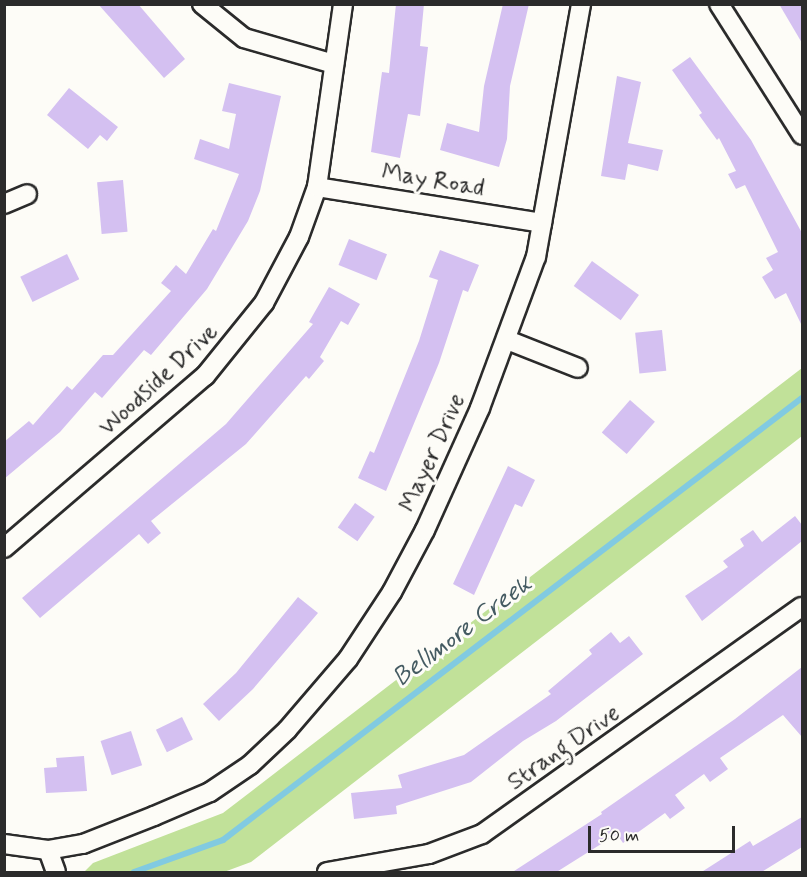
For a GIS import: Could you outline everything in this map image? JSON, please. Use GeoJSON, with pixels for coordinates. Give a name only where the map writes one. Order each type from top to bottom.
{"type":"FeatureCollection","features":[{"type":"Feature","properties":{"kind":"street"},"geometry":{"type":"LineString","coordinates":[[202,4],[244,38],[334,64]]}},
{"type":"Feature","properties":{"kind":"street","name":"Woodside Drive"},"geometry":{"type":"LineString","coordinates":[[4,548],[205,376],[237,342],[264,303],[299,237],[317,187],[343,4]]}},
{"type":"Feature","properties":{"kind":"street","name":"Mayer Drive"},"geometry":{"type":"LineString","coordinates":[[4,844],[48,850],[83,844],[210,792],[250,765],[287,730],[348,659],[392,592],[425,530],[507,340],[536,257],[581,4]]}},
{"type":"Feature","properties":{"kind":"street"},"geometry":{"type":"LineString","coordinates":[[719,4],[802,135]]}},
{"type":"Feature","properties":{"kind":"street","name":"May Road"},"geometry":{"type":"LineString","coordinates":[[317,187],[542,223]]}},
{"type":"Feature","properties":{"kind":"street"},"geometry":{"type":"LineString","coordinates":[[4,204],[27,194]]}},
{"type":"Feature","properties":{"kind":"street"},"geometry":{"type":"LineString","coordinates":[[507,340],[578,368]]}},
{"type":"Feature","properties":{"kind":"street","name":"Strang Drive"},"geometry":{"type":"LineString","coordinates":[[327,873],[429,854],[482,834],[802,607]]}},
{"type":"Feature","properties":{"kind":"street"},"geometry":{"type":"LineString","coordinates":[[48,850],[56,873]]}},
{"type":"Feature","properties":{"kind":"green space"},"geometry":{"type":"Polygon","coordinates":[[[802,368],[802,436],[251,862],[224,872],[84,872],[93,863],[223,813],[802,368]]]}},
{"type":"Feature","properties":{"kind":"building"},"geometry":{"type":"Polygon","coordinates":[[[98,4],[138,4],[185,59],[164,78],[98,4]]]}},
{"type":"Feature","properties":{"kind":"building"},"geometry":{"type":"Polygon","coordinates":[[[396,4],[424,4],[420,46],[428,47],[420,116],[408,114],[400,158],[371,152],[382,72],[389,73],[396,4]]]}},
{"type":"Feature","properties":{"kind":"building"},"geometry":{"type":"Polygon","coordinates":[[[503,4],[529,4],[510,86],[507,139],[499,167],[440,150],[447,123],[479,132],[484,86],[503,4]]]}},
{"type":"Feature","properties":{"kind":"building"},"geometry":{"type":"Polygon","coordinates":[[[779,4],[802,4],[802,43],[779,4]]]}},
{"type":"Feature","properties":{"kind":"building"},"geometry":{"type":"Polygon","coordinates":[[[690,57],[751,140],[802,233],[802,326],[786,293],[775,299],[762,277],[773,270],[766,258],[778,252],[745,185],[736,189],[728,174],[736,171],[719,138],[717,140],[699,115],[702,113],[672,70],[690,57]]]}},
{"type":"Feature","properties":{"kind":"building"},"geometry":{"type":"Polygon","coordinates":[[[617,76],[641,82],[628,143],[663,150],[658,171],[628,164],[625,180],[601,176],[617,76]]]}},
{"type":"Feature","properties":{"kind":"building"},"geometry":{"type":"Polygon","coordinates":[[[229,83],[281,96],[260,191],[248,221],[207,289],[151,355],[144,350],[102,398],[95,392],[60,432],[4,479],[4,442],[29,421],[33,425],[67,386],[72,390],[103,355],[113,355],[171,291],[161,283],[176,265],[186,274],[213,229],[216,231],[239,174],[194,159],[200,139],[229,149],[236,114],[222,111],[229,83]]]}},
{"type":"Feature","properties":{"kind":"building"},"geometry":{"type":"Polygon","coordinates":[[[69,88],[118,127],[107,141],[100,135],[88,149],[47,115],[69,88]]]}},
{"type":"Feature","properties":{"kind":"building"},"geometry":{"type":"Polygon","coordinates":[[[123,180],[128,232],[102,234],[97,182],[123,180]]]}},
{"type":"Feature","properties":{"kind":"building"},"geometry":{"type":"Polygon","coordinates":[[[349,239],[387,254],[377,280],[339,265],[349,239]]]}},
{"type":"Feature","properties":{"kind":"building"},"geometry":{"type":"Polygon","coordinates":[[[440,250],[479,265],[468,292],[463,290],[439,363],[386,491],[358,478],[370,451],[374,453],[419,341],[438,280],[429,277],[440,250]]]}},
{"type":"Feature","properties":{"kind":"building"},"geometry":{"type":"Polygon","coordinates":[[[67,254],[79,279],[33,302],[20,277],[67,254]]]}},
{"type":"Feature","properties":{"kind":"building"},"geometry":{"type":"Polygon","coordinates":[[[592,261],[639,295],[621,320],[574,286],[592,261]]]}},
{"type":"Feature","properties":{"kind":"building"},"geometry":{"type":"Polygon","coordinates":[[[329,287],[360,304],[348,325],[341,321],[320,357],[324,361],[309,379],[306,376],[246,444],[151,521],[161,533],[148,544],[139,534],[40,618],[22,598],[226,424],[313,324],[309,322],[329,287]]]}},
{"type":"Feature","properties":{"kind":"building"},"geometry":{"type":"Polygon","coordinates":[[[662,330],[666,371],[639,374],[635,333],[662,330]]]}},
{"type":"Feature","properties":{"kind":"building"},"geometry":{"type":"Polygon","coordinates":[[[630,400],[655,422],[627,454],[602,432],[630,400]]]}},
{"type":"Feature","properties":{"kind":"building"},"geometry":{"type":"Polygon","coordinates":[[[508,466],[535,480],[522,507],[515,504],[474,595],[453,584],[508,466]]]}},
{"type":"Feature","properties":{"kind":"building"},"geometry":{"type":"Polygon","coordinates":[[[355,503],[375,517],[357,541],[338,528],[355,503]]]}},
{"type":"Feature","properties":{"kind":"building"},"geometry":{"type":"Polygon","coordinates":[[[795,516],[802,525],[802,541],[702,621],[685,596],[728,567],[723,561],[744,546],[740,539],[753,530],[762,542],[795,516]]]}},
{"type":"Feature","properties":{"kind":"building"},"geometry":{"type":"Polygon","coordinates":[[[298,597],[318,613],[253,689],[219,721],[203,704],[236,673],[298,597]]]}},
{"type":"Feature","properties":{"kind":"building"},"geometry":{"type":"Polygon","coordinates":[[[611,632],[620,643],[629,636],[643,654],[556,721],[523,741],[471,782],[396,806],[397,814],[354,819],[351,793],[402,788],[398,775],[464,755],[551,694],[548,691],[592,654],[589,650],[611,632]]]}},
{"type":"Feature","properties":{"kind":"building"},"geometry":{"type":"Polygon","coordinates":[[[802,667],[802,737],[783,715],[720,758],[728,769],[710,782],[704,774],[675,795],[685,808],[670,819],[665,813],[623,843],[617,834],[555,873],[511,873],[602,814],[601,812],[735,719],[802,667]]]}},
{"type":"Feature","properties":{"kind":"building"},"geometry":{"type":"Polygon","coordinates":[[[182,717],[193,739],[167,752],[156,730],[182,717]]]}},
{"type":"Feature","properties":{"kind":"building"},"geometry":{"type":"Polygon","coordinates":[[[131,731],[142,765],[112,775],[101,741],[131,731]]]}},
{"type":"Feature","properties":{"kind":"building"},"geometry":{"type":"Polygon","coordinates":[[[84,756],[87,791],[46,793],[44,768],[57,767],[56,758],[84,756]]]}},
{"type":"Feature","properties":{"kind":"building"},"geometry":{"type":"Polygon","coordinates":[[[802,817],[802,847],[760,873],[700,873],[750,841],[753,846],[802,817]]]}},
{"type":"Feature","properties":{"kind":"waterway","name":"Bellmore Creek"},"geometry":{"type":"LineString","coordinates":[[134,872],[223,840],[802,398]]}}]}
